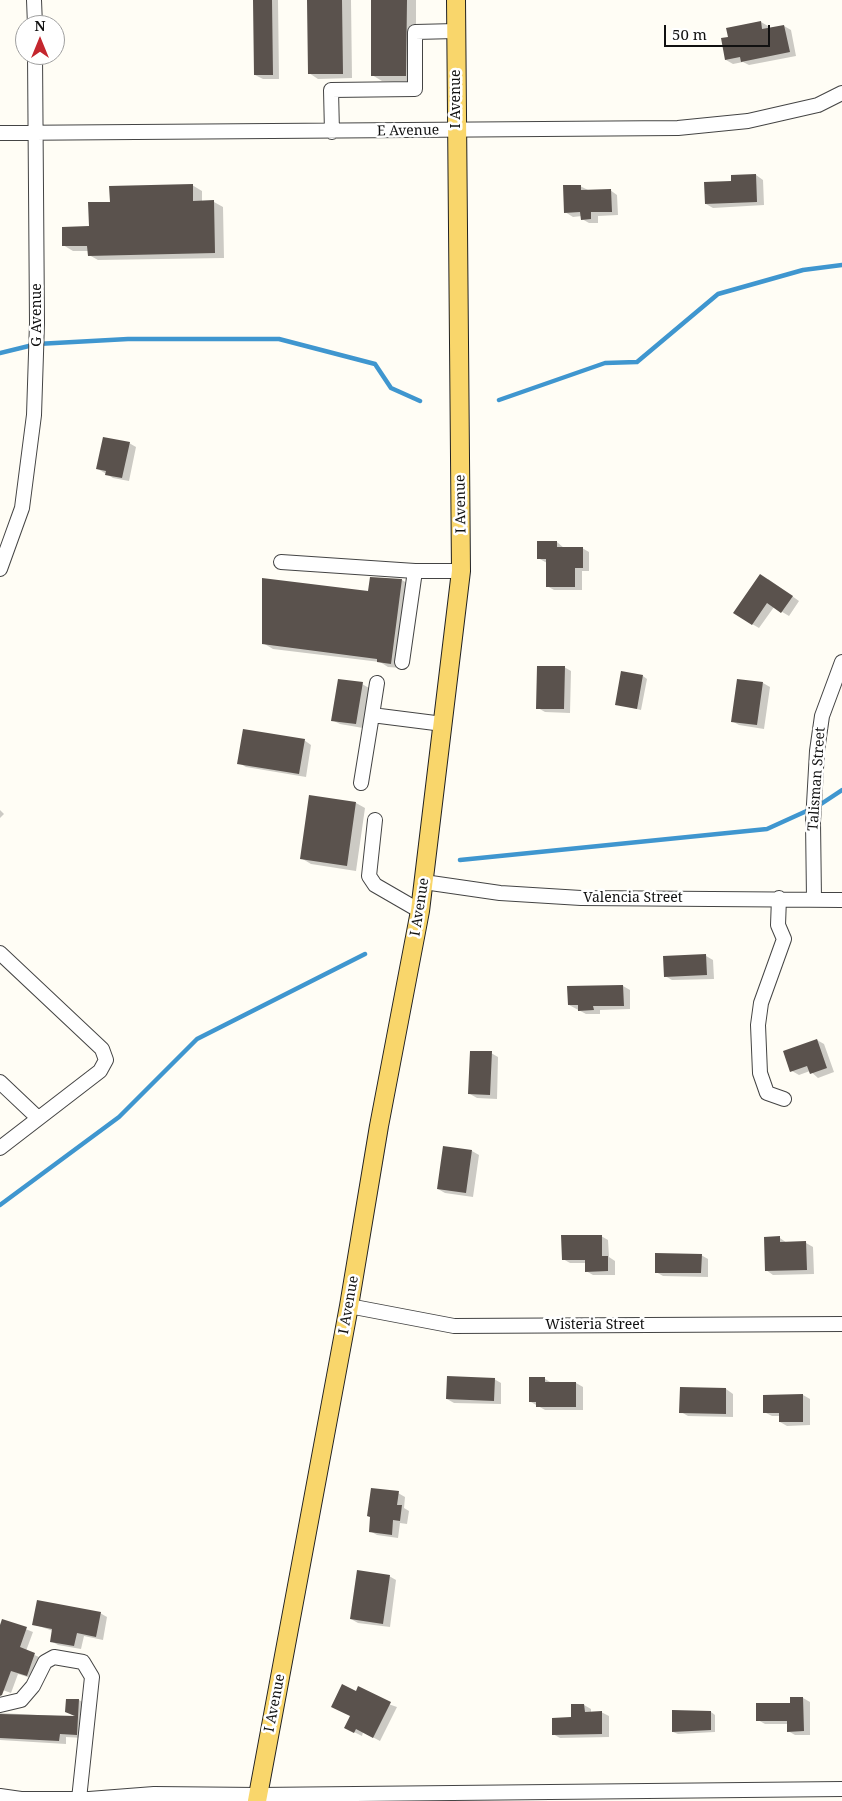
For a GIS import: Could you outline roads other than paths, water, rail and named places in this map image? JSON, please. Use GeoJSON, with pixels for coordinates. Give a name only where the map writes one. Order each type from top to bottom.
{"type":"FeatureCollection","features":[{"type":"Feature","properties":{"kind":"main road","name":"I Avenue"},"geometry":{"type":"LineString","coordinates":[[257,1798],[349,1306],[379,1126],[420,911],[461,571],[456,0]]}},
{"type":"Feature","properties":{"kind":"street"},"geometry":{"type":"LineString","coordinates":[[34,0],[35,15]]}},
{"type":"Feature","properties":{"kind":"street"},"geometry":{"type":"LineString","coordinates":[[332,132],[331,90],[416,89],[415,32],[456,31]]}},
{"type":"Feature","properties":{"kind":"street","name":"G Avenue"},"geometry":{"type":"LineString","coordinates":[[0,569],[22,508],[34,415],[37,323],[35,65]]}},
{"type":"Feature","properties":{"kind":"street","name":"E Avenue"},"geometry":{"type":"LineString","coordinates":[[0,133],[678,128],[748,121],[818,105],[842,93]]}},
{"type":"Feature","properties":{"kind":"street"},"geometry":{"type":"LineString","coordinates":[[281,562],[416,571],[461,571]]}},
{"type":"Feature","properties":{"kind":"street"},"geometry":{"type":"LineString","coordinates":[[402,662],[416,571]]}},
{"type":"Feature","properties":{"kind":"street","name":"Talisman Street"},"geometry":{"type":"LineString","coordinates":[[814,899],[813,822],[817,750],[822,716],[842,662]]}},
{"type":"Feature","properties":{"kind":"street"},"geometry":{"type":"LineString","coordinates":[[361,783],[377,683]]}},
{"type":"Feature","properties":{"kind":"street"},"geometry":{"type":"LineString","coordinates":[[372,716],[444,724]]}},
{"type":"Feature","properties":{"kind":"street"},"geometry":{"type":"LineString","coordinates":[[375,820],[368,876],[375,885],[388,894],[420,911]]}},
{"type":"Feature","properties":{"kind":"street","name":"Valencia Street"},"geometry":{"type":"LineString","coordinates":[[424,882],[500,893],[581,898],[779,898],[842,900]]}},
{"type":"Feature","properties":{"kind":"street"},"geometry":{"type":"LineString","coordinates":[[779,898],[778,925],[784,939],[762,1003],[758,1025],[760,1073],[767,1093],[784,1099]]}},
{"type":"Feature","properties":{"kind":"street"},"geometry":{"type":"LineString","coordinates":[[0,953],[102,1049],[106,1060],[100,1071],[0,1148]]}},
{"type":"Feature","properties":{"kind":"street"},"geometry":{"type":"LineString","coordinates":[[0,1082],[38,1118]]}},
{"type":"Feature","properties":{"kind":"street","name":"Wisteria Street"},"geometry":{"type":"LineString","coordinates":[[349,1306],[454,1326],[842,1324]]}},
{"type":"Feature","properties":{"kind":"street"},"geometry":{"type":"LineString","coordinates":[[0,1704],[21,1700],[33,1686],[45,1662],[54,1657],[84,1662],[92,1677],[79,1799]]}},
{"type":"Feature","properties":{"kind":"street"},"geometry":{"type":"LineString","coordinates":[[0,1796],[79,1799],[154,1794],[257,1798],[842,1789]]}},
{"type":"Feature","properties":{"kind":"waterway"},"geometry":{"type":"LineString","coordinates":[[499,400],[605,363],[637,362],[718,294],[803,270],[842,265]]}},
{"type":"Feature","properties":{"kind":"waterway"},"geometry":{"type":"LineString","coordinates":[[0,353],[37,344],[128,339],[279,339],[375,364],[391,388],[420,401]]}},
{"type":"Feature","properties":{"kind":"waterway"},"geometry":{"type":"LineString","coordinates":[[818,806],[842,790]]}},
{"type":"Feature","properties":{"kind":"waterway"},"geometry":{"type":"LineString","coordinates":[[460,860],[767,829],[811,809]]}},
{"type":"Feature","properties":{"kind":"waterway"},"geometry":{"type":"LineString","coordinates":[[0,1205],[119,1117],[197,1039],[365,954]]}}]}
